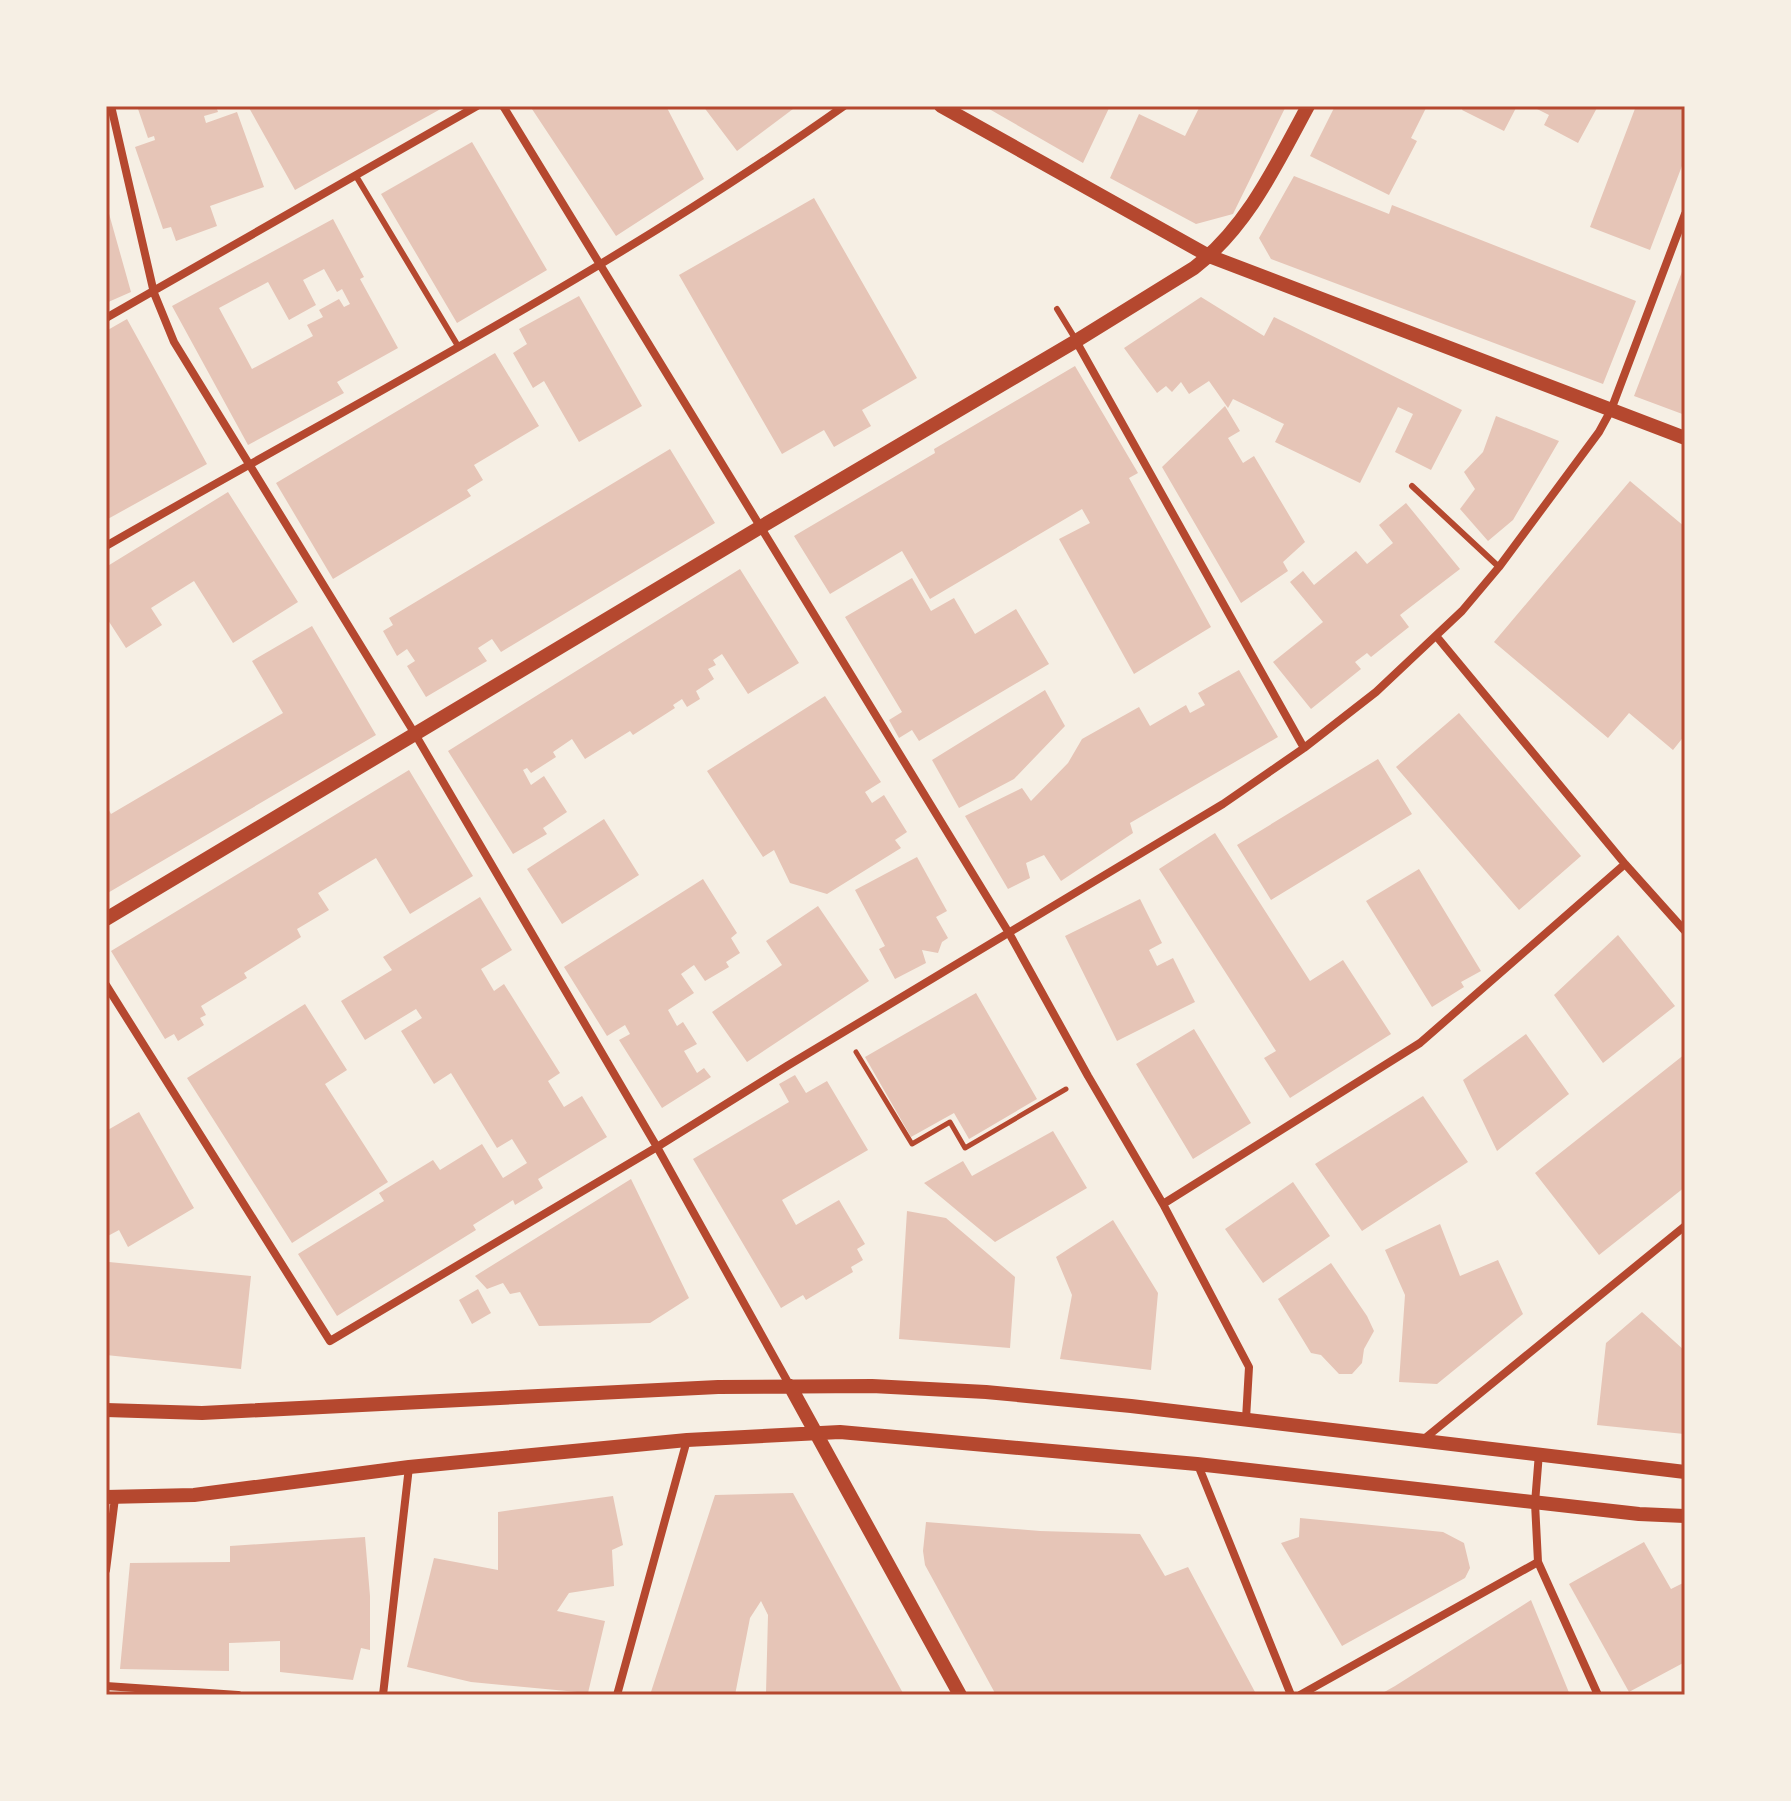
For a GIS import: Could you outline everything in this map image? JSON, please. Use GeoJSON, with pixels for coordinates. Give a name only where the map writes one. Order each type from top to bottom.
{"type":"FeatureCollection","features":[{"type":"Feature","properties":{"kind":"street"},"geometry":{"type":"LineString","coordinates":[[111,106],[154,293],[174,342],[415,734],[657,1147],[960,1695]]}},
{"type":"Feature","properties":{"kind":"street"},"geometry":{"type":"LineString","coordinates":[[106,318],[477,106]]}},
{"type":"Feature","properties":{"kind":"street"},"geometry":{"type":"LineString","coordinates":[[503,106],[1009,933],[1163,1204],[1249,1367],[1246,1419]]}},
{"type":"Feature","properties":{"kind":"street"},"geometry":{"type":"LineString","coordinates":[[106,546],[602,265],[758,167],[844,106]]}},
{"type":"Feature","properties":{"kind":"street"},"geometry":{"type":"LineString","coordinates":[[941,106],[1209,256],[1685,438]]}},
{"type":"Feature","properties":{"kind":"street"},"geometry":{"type":"LineString","coordinates":[[106,919],[1076,341],[1209,256],[1240,224],[1308,106]]}},
{"type":"Feature","properties":{"kind":"street"},"geometry":{"type":"LineString","coordinates":[[106,985],[330,1341],[1223,804],[1304,748],[1376,692],[1472,601],[1593,442],[1611,410],[1685,214]]}},
{"type":"Feature","properties":{"kind":"street"},"geometry":{"type":"LineString","coordinates":[[1076,341],[1304,748]]}},
{"type":"Feature","properties":{"kind":"street"},"geometry":{"type":"LineString","coordinates":[[1437,637],[1625,864],[1685,931]]}},
{"type":"Feature","properties":{"kind":"street"},"geometry":{"type":"LineString","coordinates":[[1163,1204],[1420,1043],[1625,864]]}},
{"type":"Feature","properties":{"kind":"street"},"geometry":{"type":"LineString","coordinates":[[1424,1439],[1685,1226]]}},
{"type":"Feature","properties":{"kind":"street"},"geometry":{"type":"LineString","coordinates":[[106,1410],[157,1413],[263,1411],[643,1390],[872,1386],[986,1392],[1246,1419],[1685,1472]]}},
{"type":"Feature","properties":{"kind":"street"},"geometry":{"type":"LineString","coordinates":[[106,1570],[110,1498],[194,1495],[409,1467],[687,1440],[817,1432],[1197,1464],[1535,1503],[1685,1516]]}},
{"type":"Feature","properties":{"kind":"street"},"geometry":{"type":"LineString","coordinates":[[617,1695],[687,1440]]}},
{"type":"Feature","properties":{"kind":"street"},"geometry":{"type":"LineString","coordinates":[[1539,1453],[1535,1503],[1538,1562],[1598,1695]]}},
{"type":"Feature","properties":{"kind":"street"},"geometry":{"type":"LineString","coordinates":[[1197,1464],[1291,1695]]}},
{"type":"Feature","properties":{"kind":"street"},"geometry":{"type":"LineString","coordinates":[[383,1695],[409,1467]]}},
{"type":"Feature","properties":{"kind":"street"},"geometry":{"type":"LineString","coordinates":[[1300,1695],[1538,1562]]}},
{"type":"Feature","properties":{"kind":"street"},"geometry":{"type":"LineString","coordinates":[[106,1686],[238,1695]]}},
{"type":"Feature","properties":{"kind":"lane"},"geometry":{"type":"LineString","coordinates":[[356,176],[458,346]]}},
{"type":"Feature","properties":{"kind":"lane"},"geometry":{"type":"LineString","coordinates":[[1057,309],[1076,341]]}},
{"type":"Feature","properties":{"kind":"lane"},"geometry":{"type":"LineString","coordinates":[[1412,486],[1499,567]]}},
{"type":"Feature","properties":{"kind":"path"},"geometry":{"type":"LineString","coordinates":[[844,1032],[912,1144],[950,1122],[965,1148],[1088,1076]]}},
{"type":"Feature","properties":{"kind":"building"},"geometry":{"type":"Polygon","coordinates":[[[137,106],[216,106],[218,112],[204,116],[206,123],[237,112],[264,187],[210,206],[217,226],[176,241],[171,227],[163,229],[135,147],[155,140],[154,136],[148,138],[137,106]]]}},
{"type":"Feature","properties":{"kind":"building"},"geometry":{"type":"Polygon","coordinates":[[[248,106],[446,106],[295,190],[248,106]]]}},
{"type":"Feature","properties":{"kind":"building"},"geometry":{"type":"Polygon","coordinates":[[[530,106],[666,106],[704,179],[616,236],[530,106]]]}},
{"type":"Feature","properties":{"kind":"building"},"geometry":{"type":"Polygon","coordinates":[[[703,106],[797,106],[737,151],[703,106]]]}},
{"type":"Feature","properties":{"kind":"building"},"geometry":{"type":"Polygon","coordinates":[[[984,106],[1110,106],[1083,163],[984,106]]]}},
{"type":"Feature","properties":{"kind":"building"},"geometry":{"type":"Polygon","coordinates":[[[1200,106],[1286,106],[1233,214],[1196,224],[1110,178],[1139,114],[1185,136],[1200,106]]]}},
{"type":"Feature","properties":{"kind":"building"},"geometry":{"type":"Polygon","coordinates":[[[1335,106],[1427,106],[1411,138],[1417,141],[1389,195],[1310,156],[1335,106]]]}},
{"type":"Feature","properties":{"kind":"building"},"geometry":{"type":"Polygon","coordinates":[[[1464,106],[1517,106],[1504,131],[1462,110],[1464,106]]]}},
{"type":"Feature","properties":{"kind":"building"},"geometry":{"type":"Polygon","coordinates":[[[1531,106],[1598,106],[1578,143],[1544,125],[1549,115],[1531,106]]]}},
{"type":"Feature","properties":{"kind":"building"},"geometry":{"type":"Polygon","coordinates":[[[1636,106],[1673,106],[1685,111],[1685,158],[1650,250],[1590,227],[1636,106]]]}},
{"type":"Feature","properties":{"kind":"building"},"geometry":{"type":"Polygon","coordinates":[[[472,142],[547,270],[457,323],[381,194],[472,142]]]}},
{"type":"Feature","properties":{"kind":"building"},"geometry":{"type":"Polygon","coordinates":[[[1294,176],[1389,214],[1392,205],[1636,301],[1603,384],[1271,259],[1259,238],[1294,176]]]}},
{"type":"Feature","properties":{"kind":"building"},"geometry":{"type":"Polygon","coordinates":[[[814,198],[917,378],[862,410],[871,426],[834,447],[824,430],[782,454],[679,275],[814,198]]]}},
{"type":"Feature","properties":{"kind":"building"},"geometry":{"type":"Polygon","coordinates":[[[106,203],[131,292],[106,303],[106,203]]]}},
{"type":"Feature","properties":{"kind":"building"},"geometry":{"type":"Polygon","coordinates":[[[333,219],[364,277],[360,279],[398,348],[337,382],[344,393],[248,445],[172,306],[333,219]],[[324,269],[303,280],[316,305],[289,320],[268,282],[219,308],[252,369],[313,336],[307,325],[323,317],[319,310],[339,299],[344,307],[350,304],[342,289],[337,292],[324,269]]]}},
{"type":"Feature","properties":{"kind":"building"},"geometry":{"type":"Polygon","coordinates":[[[1685,264],[1685,415],[1634,396],[1685,264]]]}},
{"type":"Feature","properties":{"kind":"building"},"geometry":{"type":"Polygon","coordinates":[[[579,296],[642,406],[579,442],[544,381],[533,388],[513,353],[527,344],[519,329],[579,296]]]}},
{"type":"Feature","properties":{"kind":"building"},"geometry":{"type":"Polygon","coordinates":[[[1201,297],[1264,336],[1274,317],[1462,410],[1431,470],[1395,452],[1413,414],[1398,407],[1360,483],[1275,442],[1284,424],[1233,399],[1228,408],[1209,381],[1189,394],[1181,382],[1172,392],[1166,386],[1157,393],[1124,348],[1201,297]]]}},
{"type":"Feature","properties":{"kind":"building"},"geometry":{"type":"Polygon","coordinates":[[[127,319],[207,464],[106,520],[106,331],[127,319]]]}},
{"type":"Feature","properties":{"kind":"building"},"geometry":{"type":"Polygon","coordinates":[[[495,353],[539,426],[474,465],[483,480],[467,490],[471,496],[333,579],[276,483],[495,353]]]}},
{"type":"Feature","properties":{"kind":"building"},"geometry":{"type":"Polygon","coordinates":[[[1075,366],[1138,473],[1129,478],[1211,627],[1134,674],[1059,539],[1090,523],[1082,509],[930,599],[902,551],[830,594],[794,536],[1075,366]]]}},
{"type":"Feature","properties":{"kind":"building"},"geometry":{"type":"Polygon","coordinates":[[[1225,406],[1240,431],[1228,438],[1243,463],[1254,456],[1305,542],[1283,562],[1288,571],[1241,603],[1162,467],[1225,406]]]}},
{"type":"Feature","properties":{"kind":"building"},"geometry":{"type":"Polygon","coordinates":[[[1496,416],[1559,441],[1513,520],[1488,541],[1460,509],[1475,489],[1464,472],[1483,452],[1496,416]]]}},
{"type":"Feature","properties":{"kind":"building"},"geometry":{"type":"Polygon","coordinates":[[[670,449],[715,523],[501,652],[492,639],[478,648],[487,661],[426,697],[407,666],[415,661],[407,649],[397,656],[383,631],[393,625],[389,618],[670,449]]]}},
{"type":"Feature","properties":{"kind":"building"},"geometry":{"type":"Polygon","coordinates":[[[1630,481],[1685,527],[1685,735],[1673,750],[1629,713],[1608,738],[1494,642],[1630,481]]]}},
{"type":"Feature","properties":{"kind":"building"},"geometry":{"type":"Polygon","coordinates":[[[228,492],[298,602],[233,643],[194,581],[151,608],[162,625],[126,648],[106,617],[106,567],[228,492]]]}},
{"type":"Feature","properties":{"kind":"building"},"geometry":{"type":"Polygon","coordinates":[[[1406,503],[1460,569],[1400,615],[1409,627],[1371,657],[1367,653],[1355,662],[1361,669],[1311,709],[1273,662],[1323,622],[1290,582],[1303,571],[1314,585],[1356,551],[1367,564],[1393,543],[1379,525],[1406,503]]]}},
{"type":"Feature","properties":{"kind":"building"},"geometry":{"type":"Polygon","coordinates":[[[740,569],[799,663],[748,694],[722,654],[713,660],[716,665],[708,669],[714,679],[696,691],[700,699],[687,707],[682,699],[673,705],[675,708],[633,735],[630,731],[585,759],[572,739],[553,752],[556,757],[531,773],[527,768],[523,770],[531,785],[544,776],[567,812],[543,828],[547,834],[513,854],[448,751],[740,569]]]}},
{"type":"Feature","properties":{"kind":"building"},"geometry":{"type":"Polygon","coordinates":[[[912,578],[931,611],[954,598],[975,634],[1016,609],[1049,664],[919,741],[912,730],[899,738],[889,720],[902,712],[845,617],[912,578]]]}},
{"type":"Feature","properties":{"kind":"building"},"geometry":{"type":"Polygon","coordinates":[[[312,626],[376,735],[106,894],[106,805],[111,814],[283,713],[252,661],[312,626]]]}},
{"type":"Feature","properties":{"kind":"building"},"geometry":{"type":"Polygon","coordinates":[[[1239,670],[1278,737],[1130,823],[1133,833],[1061,881],[1044,855],[1026,863],[1030,878],[1008,889],[965,816],[1022,788],[1031,801],[1068,763],[1082,739],[1139,707],[1150,726],[1186,705],[1190,713],[1205,705],[1198,693],[1239,670]]]}},
{"type":"Feature","properties":{"kind":"building"},"geometry":{"type":"Polygon","coordinates":[[[1045,690],[1065,726],[1014,779],[959,808],[932,760],[1045,690]]]}},
{"type":"Feature","properties":{"kind":"building"},"geometry":{"type":"Polygon","coordinates":[[[825,696],[881,782],[865,792],[872,803],[884,795],[907,832],[895,840],[901,848],[827,894],[790,883],[774,850],[763,857],[707,771],[825,696]]]}},
{"type":"Feature","properties":{"kind":"building"},"geometry":{"type":"Polygon","coordinates":[[[1459,713],[1581,856],[1519,910],[1396,767],[1459,713]]]}},
{"type":"Feature","properties":{"kind":"building"},"geometry":{"type":"Polygon","coordinates":[[[1378,759],[1412,814],[1271,900],[1237,845],[1378,759]]]}},
{"type":"Feature","properties":{"kind":"building"},"geometry":{"type":"Polygon","coordinates":[[[409,770],[473,876],[410,914],[376,858],[318,893],[329,910],[297,929],[301,937],[244,973],[247,978],[201,1006],[206,1015],[200,1018],[204,1025],[178,1041],[174,1034],[165,1039],[111,951],[409,770]]]}},
{"type":"Feature","properties":{"kind":"building"},"geometry":{"type":"Polygon","coordinates":[[[604,819],[639,875],[562,924],[527,869],[604,819]]]}},
{"type":"Feature","properties":{"kind":"building"},"geometry":{"type":"Polygon","coordinates":[[[1215,833],[1310,981],[1343,960],[1391,1034],[1290,1098],[1264,1058],[1276,1051],[1159,869],[1215,833]]]}},
{"type":"Feature","properties":{"kind":"building"},"geometry":{"type":"Polygon","coordinates":[[[917,857],[947,911],[936,917],[948,938],[942,942],[938,953],[922,950],[926,963],[895,979],[879,949],[885,946],[855,890],[917,857]]]}},
{"type":"Feature","properties":{"kind":"building"},"geometry":{"type":"Polygon","coordinates":[[[1419,869],[1481,971],[1461,982],[1464,987],[1432,1007],[1366,901],[1419,869]]]}},
{"type":"Feature","properties":{"kind":"building"},"geometry":{"type":"Polygon","coordinates":[[[703,879],[737,933],[731,938],[740,953],[726,962],[729,967],[705,981],[694,965],[681,974],[694,993],[668,1010],[677,1026],[683,1022],[697,1044],[684,1051],[697,1073],[704,1068],[711,1077],[662,1108],[619,1040],[630,1034],[625,1025],[607,1036],[564,967],[703,879]]]}},
{"type":"Feature","properties":{"kind":"building"},"geometry":{"type":"Polygon","coordinates":[[[480,897],[512,950],[481,969],[494,991],[504,984],[560,1073],[548,1081],[564,1107],[582,1096],[607,1137],[538,1179],[543,1188],[515,1205],[513,1200],[473,1225],[476,1230],[337,1316],[298,1254],[384,1201],[379,1193],[433,1160],[440,1170],[482,1144],[503,1178],[527,1163],[512,1139],[497,1148],[451,1073],[434,1084],[401,1031],[422,1018],[416,1009],[365,1040],[341,1001],[392,970],[383,957],[480,897]]]}},
{"type":"Feature","properties":{"kind":"building"},"geometry":{"type":"Polygon","coordinates":[[[1140,899],[1162,943],[1149,950],[1157,966],[1173,958],[1195,1002],[1117,1041],[1065,936],[1140,899]]]}},
{"type":"Feature","properties":{"kind":"building"},"geometry":{"type":"Polygon","coordinates":[[[818,906],[869,981],[747,1062],[712,1012],[782,965],[766,941],[818,906]]]}},
{"type":"Feature","properties":{"kind":"building"},"geometry":{"type":"Polygon","coordinates":[[[1618,935],[1675,1006],[1603,1063],[1554,995],[1618,935]]]}},
{"type":"Feature","properties":{"kind":"building"},"geometry":{"type":"Polygon","coordinates":[[[976,993],[1037,1099],[969,1139],[954,1113],[911,1137],[865,1057],[976,993]]]}},
{"type":"Feature","properties":{"kind":"building"},"geometry":{"type":"Polygon","coordinates":[[[305,1004],[347,1070],[325,1084],[388,1182],[292,1243],[187,1078],[305,1004]]]}},
{"type":"Feature","properties":{"kind":"building"},"geometry":{"type":"Polygon","coordinates":[[[1194,1029],[1251,1123],[1193,1159],[1136,1064],[1194,1029]]]}},
{"type":"Feature","properties":{"kind":"building"},"geometry":{"type":"Polygon","coordinates":[[[1526,1034],[1569,1094],[1497,1151],[1463,1080],[1526,1034]]]}},
{"type":"Feature","properties":{"kind":"building"},"geometry":{"type":"Polygon","coordinates":[[[1685,1054],[1685,1187],[1599,1255],[1535,1173],[1685,1054]]]}},
{"type":"Feature","properties":{"kind":"building"},"geometry":{"type":"Polygon","coordinates":[[[795,1075],[806,1093],[827,1081],[868,1150],[782,1200],[796,1225],[839,1200],[865,1244],[857,1249],[863,1260],[851,1267],[853,1272],[806,1300],[803,1295],[781,1308],[693,1159],[789,1102],[779,1084],[795,1075]]]}},
{"type":"Feature","properties":{"kind":"building"},"geometry":{"type":"Polygon","coordinates":[[[1423,1096],[1468,1162],[1362,1231],[1315,1164],[1423,1096]]]}},
{"type":"Feature","properties":{"kind":"building"},"geometry":{"type":"Polygon","coordinates":[[[139,1112],[194,1208],[128,1247],[119,1230],[106,1237],[106,1131],[139,1112]]]}},
{"type":"Feature","properties":{"kind":"building"},"geometry":{"type":"Polygon","coordinates":[[[1053,1131],[1087,1188],[995,1242],[924,1183],[963,1161],[972,1176],[1053,1131]]]}},
{"type":"Feature","properties":{"kind":"building"},"geometry":{"type":"Polygon","coordinates":[[[631,1179],[689,1298],[650,1323],[539,1326],[520,1292],[510,1294],[503,1283],[487,1289],[475,1276],[631,1179]]]}},
{"type":"Feature","properties":{"kind":"building"},"geometry":{"type":"Polygon","coordinates":[[[1293,1182],[1330,1236],[1263,1283],[1225,1229],[1293,1182]]]}},
{"type":"Feature","properties":{"kind":"building"},"geometry":{"type":"Polygon","coordinates":[[[907,1211],[946,1218],[1015,1277],[1010,1348],[899,1339],[907,1211]]]}},
{"type":"Feature","properties":{"kind":"building"},"geometry":{"type":"Polygon","coordinates":[[[1113,1220],[1158,1293],[1151,1370],[1060,1359],[1072,1295],[1056,1257],[1113,1220]]]}},
{"type":"Feature","properties":{"kind":"building"},"geometry":{"type":"Polygon","coordinates":[[[1440,1224],[1460,1276],[1498,1260],[1523,1314],[1437,1384],[1399,1382],[1405,1295],[1385,1250],[1440,1224]]]}},
{"type":"Feature","properties":{"kind":"building"},"geometry":{"type":"Polygon","coordinates":[[[109,1262],[251,1276],[241,1369],[106,1355],[109,1262]]]}},
{"type":"Feature","properties":{"kind":"building"},"geometry":{"type":"Polygon","coordinates":[[[1331,1263],[1374,1331],[1364,1349],[1362,1363],[1352,1374],[1339,1374],[1321,1355],[1311,1353],[1278,1299],[1331,1263]]]}},
{"type":"Feature","properties":{"kind":"building"},"geometry":{"type":"Polygon","coordinates":[[[478,1289],[491,1313],[472,1324],[459,1300],[478,1289]]]}},
{"type":"Feature","properties":{"kind":"building"},"geometry":{"type":"Polygon","coordinates":[[[1642,1312],[1685,1351],[1684,1434],[1597,1425],[1606,1343],[1642,1312]]]}},
{"type":"Feature","properties":{"kind":"building"},"geometry":{"type":"Polygon","coordinates":[[[793,1493],[904,1695],[763,1695],[766,1693],[768,1615],[761,1601],[750,1618],[735,1695],[650,1695],[715,1495],[793,1493]]]}},
{"type":"Feature","properties":{"kind":"building"},"geometry":{"type":"Polygon","coordinates":[[[613,1496],[623,1545],[612,1550],[614,1586],[569,1593],[557,1611],[605,1621],[588,1693],[471,1682],[407,1667],[434,1558],[498,1570],[498,1512],[613,1496]]]}},
{"type":"Feature","properties":{"kind":"building"},"geometry":{"type":"Polygon","coordinates":[[[1300,1518],[1443,1532],[1464,1543],[1470,1568],[1465,1578],[1342,1646],[1281,1543],[1299,1537],[1300,1518]]]}},
{"type":"Feature","properties":{"kind":"building"},"geometry":{"type":"Polygon","coordinates":[[[926,1522],[1040,1531],[1140,1534],[1165,1576],[1188,1567],[1255,1692],[1249,1695],[996,1695],[925,1565],[926,1522]]]}},
{"type":"Feature","properties":{"kind":"building"},"geometry":{"type":"Polygon","coordinates":[[[365,1537],[370,1650],[361,1648],[353,1680],[280,1672],[280,1641],[229,1643],[229,1671],[120,1669],[130,1563],[230,1562],[230,1546],[365,1537]]]}},
{"type":"Feature","properties":{"kind":"building"},"geometry":{"type":"Polygon","coordinates":[[[1644,1542],[1671,1589],[1685,1582],[1685,1662],[1629,1692],[1569,1584],[1644,1542]]]}},
{"type":"Feature","properties":{"kind":"building"},"geometry":{"type":"Polygon","coordinates":[[[1531,1600],[1570,1695],[1379,1695],[1395,1686],[1531,1600]]]}}]}
